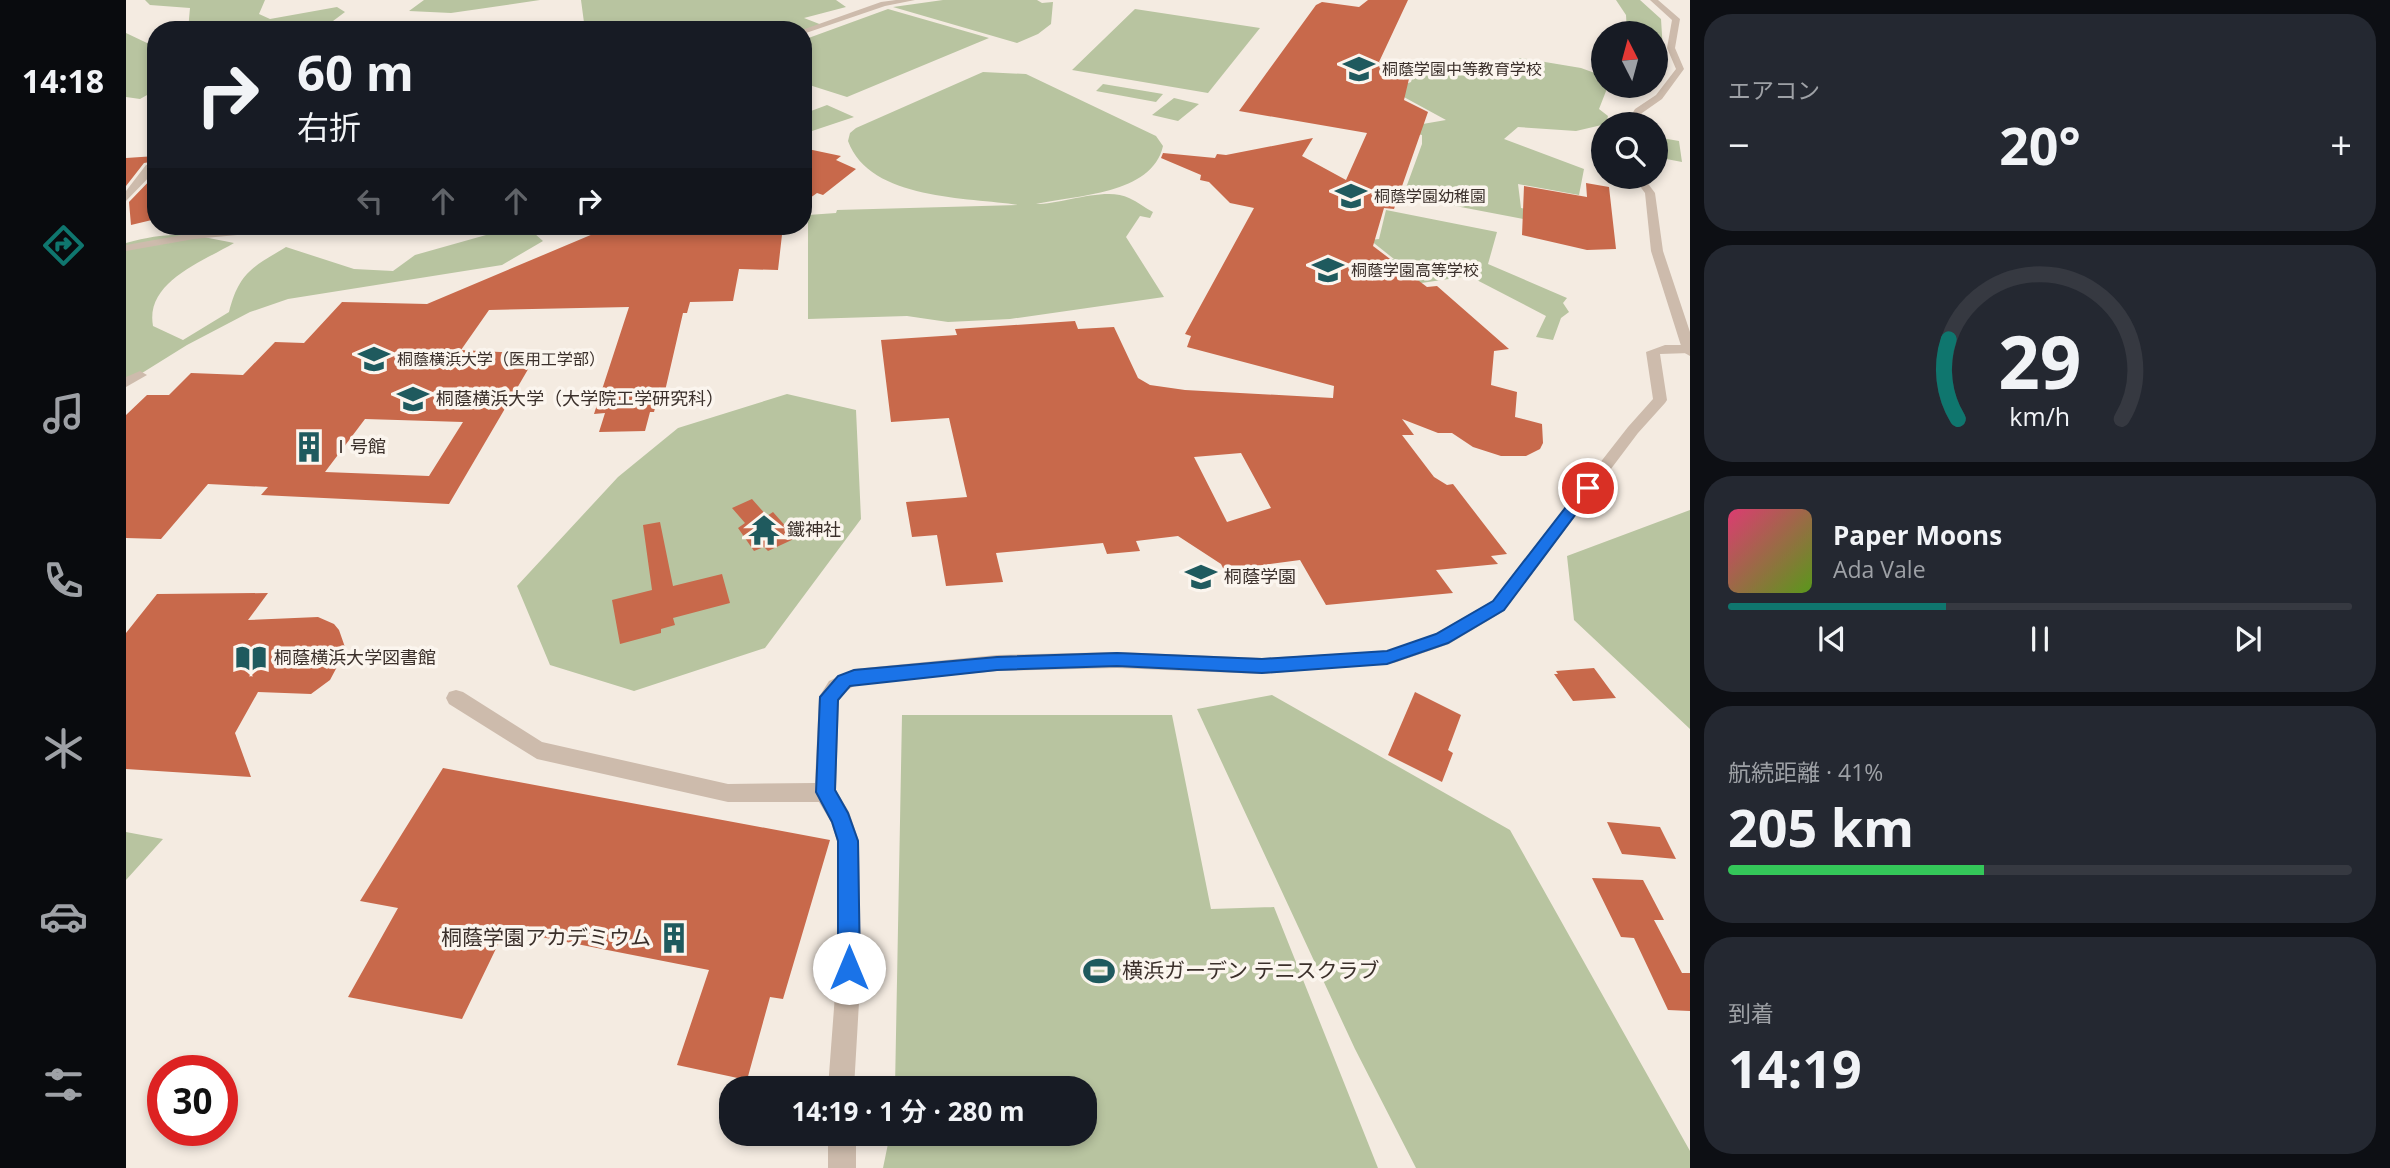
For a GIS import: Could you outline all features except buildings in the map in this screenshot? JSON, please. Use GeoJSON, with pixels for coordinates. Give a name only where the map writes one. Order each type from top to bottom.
{"type":"FeatureCollection","features":[{"type":"Feature","properties":{"kind":"street"},"geometry":{"type":"LineString","coordinates":[[812,30],[884,4],[911,0]]}},
{"type":"Feature","properties":{"kind":"street"},"geometry":{"type":"LineString","coordinates":[[1637,112],[1659,97],[1680,69],[1671,48],[1676,19],[1654,0]]}},
{"type":"Feature","properties":{"kind":"street"},"geometry":{"type":"LineString","coordinates":[[126,198],[147,171]]}},
{"type":"Feature","properties":{"kind":"street"},"geometry":{"type":"LineString","coordinates":[[842,1076],[849,968],[848,841],[841,819],[825,792],[829,697],[836,687],[854,677],[997,663],[1117,660],[1276,666],[1387,658],[1442,639],[1498,606],[1633,430],[1660,400],[1653,352],[1665,349],[1690,351],[1657,251],[1650,193],[1647,189]]}},
{"type":"Feature","properties":{"kind":"street"},"geometry":{"type":"LineString","coordinates":[[126,248],[205,235]]}},
{"type":"Feature","properties":{"kind":"street"},"geometry":{"type":"LineString","coordinates":[[126,383],[140,375]]}},
{"type":"Feature","properties":{"kind":"street"},"geometry":{"type":"LineString","coordinates":[[456,698],[537,750],[728,793],[825,792]]}},
{"type":"Feature","properties":{"kind":"street"},"geometry":{"type":"LineString","coordinates":[[842,1146],[842,1168]]}},
{"type":"Feature","properties":{"kind":"green space"},"geometry":{"type":"Polygon","coordinates":[[[145,0],[265,0],[259,14],[270,19],[337,7],[345,12],[333,21],[189,21],[190,8],[150,5],[145,0]]]}},
{"type":"Feature","properties":{"kind":"green space"},"geometry":{"type":"Polygon","coordinates":[[[424,0],[540,0],[451,13],[409,11],[424,0]]]}},
{"type":"Feature","properties":{"kind":"green space"},"geometry":{"type":"Polygon","coordinates":[[[581,0],[836,0],[846,7],[804,18],[812,21],[584,21],[581,0]]]}},
{"type":"Feature","properties":{"kind":"green space"},"geometry":{"type":"Polygon","coordinates":[[[943,0],[1053,2],[1051,24],[1038,34],[1017,43],[893,7],[943,0]]]}},
{"type":"Feature","properties":{"kind":"green space"},"geometry":{"type":"Polygon","coordinates":[[[1616,0],[1640,0],[1661,21],[1626,21],[1626,15],[1616,0]]]}},
{"type":"Feature","properties":{"kind":"green space"},"geometry":{"type":"Polygon","coordinates":[[[888,9],[989,38],[847,97],[812,86],[812,37],[888,9]]]}},
{"type":"Feature","properties":{"kind":"green space"},"geometry":{"type":"Polygon","coordinates":[[[1135,9],[1260,28],[1208,93],[1072,70],[1135,9]]]}},
{"type":"Feature","properties":{"kind":"green space"},"geometry":{"type":"Polygon","coordinates":[[[812,21],[822,25],[812,28],[812,21]]]}},
{"type":"Feature","properties":{"kind":"green space"},"geometry":{"type":"Polygon","coordinates":[[[126,33],[147,43],[147,95],[140,99],[126,97],[126,33]]]}},
{"type":"Feature","properties":{"kind":"green space"},"geometry":{"type":"Polygon","coordinates":[[[1521,58],[1581,68],[1591,72],[1591,98],[1603,98],[1599,109],[1603,112],[1591,112],[1591,128],[1576,131],[1518,127],[1504,139],[1584,169],[1579,195],[1518,184],[1521,208],[1574,218],[1571,228],[1403,196],[1422,144],[1422,135],[1407,132],[1411,126],[1446,120],[1391,90],[1411,82],[1416,67],[1521,58]]]}},
{"type":"Feature","properties":{"kind":"green space"},"geometry":{"type":"Polygon","coordinates":[[[983,72],[1026,74],[1156,136],[1163,146],[1156,162],[1129,184],[1091,195],[1036,204],[1109,194],[1129,198],[1153,212],[1150,218],[1140,216],[1126,237],[1164,297],[1010,319],[948,322],[907,316],[808,319],[808,235],[812,235],[812,215],[836,213],[837,210],[1018,205],[948,197],[899,186],[877,175],[860,161],[848,141],[850,133],[983,72]]]}},
{"type":"Feature","properties":{"kind":"green space"},"geometry":{"type":"Polygon","coordinates":[[[1103,84],[1163,94],[1156,102],[1096,91],[1103,84]]]}},
{"type":"Feature","properties":{"kind":"green space"},"geometry":{"type":"Polygon","coordinates":[[[1174,98],[1199,104],[1178,121],[1152,115],[1174,98]]]}},
{"type":"Feature","properties":{"kind":"green space"},"geometry":{"type":"Polygon","coordinates":[[[827,105],[854,117],[812,131],[812,111],[827,105]]]}},
{"type":"Feature","properties":{"kind":"green space"},"geometry":{"type":"Polygon","coordinates":[[[1668,139],[1679,141],[1682,162],[1668,159],[1668,139]]]}},
{"type":"Feature","properties":{"kind":"green space"},"geometry":{"type":"Polygon","coordinates":[[[1386,210],[1497,232],[1488,264],[1567,298],[1563,303],[1569,312],[1561,318],[1553,340],[1536,337],[1546,316],[1469,276],[1394,287],[1363,266],[1394,259],[1370,240],[1379,239],[1386,210]]]}},
{"type":"Feature","properties":{"kind":"green space"},"geometry":{"type":"Polygon","coordinates":[[[180,235],[234,243],[178,275],[158,297],[153,311],[153,326],[183,340],[229,312],[237,288],[249,272],[286,247],[354,269],[393,271],[415,255],[486,235],[536,235],[543,241],[502,265],[288,299],[250,312],[187,345],[126,383],[126,243],[180,235]]]}},
{"type":"Feature","properties":{"kind":"green space"},"geometry":{"type":"Polygon","coordinates":[[[787,394],[856,410],[861,519],[765,648],[634,691],[550,665],[517,586],[618,477],[678,428],[787,394]]]}},
{"type":"Feature","properties":{"kind":"green space"},"geometry":{"type":"Polygon","coordinates":[[[1690,510],[1690,729],[1574,620],[1567,556],[1690,510]]]}},
{"type":"Feature","properties":{"kind":"green space"},"geometry":{"type":"Polygon","coordinates":[[[1272,695],[1510,830],[1690,1151],[1690,1168],[1416,1168],[1355,1049],[1197,709],[1272,695]]]}},
{"type":"Feature","properties":{"kind":"green space","name":"横浜ガーデン テニスクラブ"},"geometry":{"type":"Polygon","coordinates":[[[902,715],[1172,715],[1211,909],[1274,907],[1378,1168],[883,1168],[888,1146],[1097,1146],[1097,1076],[895,1076],[902,715]]]}},
{"type":"Feature","properties":{"kind":"green space"},"geometry":{"type":"Polygon","coordinates":[[[126,832],[163,839],[126,880],[126,832]]]}},
{"type":"Feature","properties":{"kind":"place","name":"桐蔭学園中等教育学校"},"geometry":{"type":"Point","coordinates":[1359,69]}},
{"type":"Feature","properties":{"kind":"place","name":"桐蔭学園幼稚園"},"geometry":{"type":"Point","coordinates":[1351,196]}},
{"type":"Feature","properties":{"kind":"place","name":"桐蔭学園高等学校"},"geometry":{"type":"Point","coordinates":[1328,270]}},
{"type":"Feature","properties":{"kind":"place","name":"桐蔭横浜大学（医用工学部）"},"geometry":{"type":"Point","coordinates":[374,359]}},
{"type":"Feature","properties":{"kind":"place","name":"桐蔭横浜大学（大学院工学研究科）"},"geometry":{"type":"Point","coordinates":[413,399]}},
{"type":"Feature","properties":{"kind":"place","name":"Ⅰ号館"},"geometry":{"type":"Point","coordinates":[309,447]}},
{"type":"Feature","properties":{"kind":"place","name":"鐵神社"},"geometry":{"type":"Point","coordinates":[764,530]}},
{"type":"Feature","properties":{"kind":"place","name":"桐蔭学園"},"geometry":{"type":"Point","coordinates":[1201,577]}},
{"type":"Feature","properties":{"kind":"place","name":"桐蔭横浜大学図書館"},"geometry":{"type":"Point","coordinates":[251,658]}},
{"type":"Feature","properties":{"kind":"place","name":"桐蔭学園アカデミウム"},"geometry":{"type":"Point","coordinates":[674,938]}},
{"type":"Feature","properties":{"kind":"place","name":"横浜ガーデン テニスクラブ"},"geometry":{"type":"Point","coordinates":[1099,971]}},
{"type":"Feature","properties":{"kind":"route"},"geometry":{"type":"LineString","coordinates":[[849,968],[848,841],[841,819],[825,792],[829,697],[844,681],[854,677],[997,663],[1117,660],[1262,666],[1387,658],[1442,639],[1498,606],[1588,488]]}}]}
